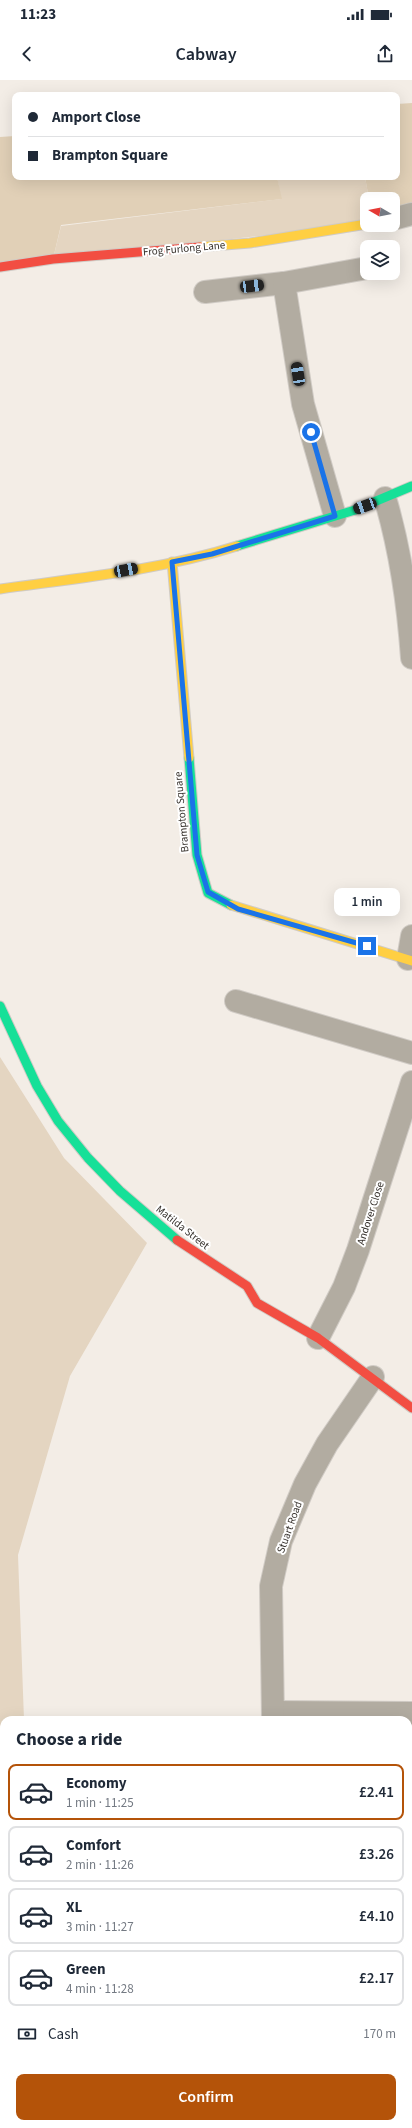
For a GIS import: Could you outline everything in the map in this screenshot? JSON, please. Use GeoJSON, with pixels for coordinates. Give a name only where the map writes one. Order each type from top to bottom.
{"type":"FeatureCollection","features":[{"type":"Feature","properties":{"kind":"street"},"geometry":{"type":"LineString","coordinates":[[400,217],[412,214]]}},
{"type":"Feature","properties":{"kind":"street","name":"Frog Furlong Lane"},"geometry":{"type":"LineString","coordinates":[[0,267],[53,259],[250,243],[360,225]]}},
{"type":"Feature","properties":{"kind":"street"},"geometry":{"type":"LineString","coordinates":[[205,292],[284,283],[360,269]]}},
{"type":"Feature","properties":{"kind":"street"},"geometry":{"type":"LineString","coordinates":[[284,283],[303,404],[335,516]]}},
{"type":"Feature","properties":{"kind":"street"},"geometry":{"type":"LineString","coordinates":[[0,589],[95,576],[212,554],[335,516],[385,498],[412,486]]}},
{"type":"Feature","properties":{"kind":"street"},"geometry":{"type":"LineString","coordinates":[[385,498],[397,540],[408,607],[412,658]]}},
{"type":"Feature","properties":{"kind":"street","name":"Brampton Square"},"geometry":{"type":"LineString","coordinates":[[172,562],[197,855],[208,892],[238,909],[410,960]]}},
{"type":"Feature","properties":{"kind":"street"},"geometry":{"type":"LineString","coordinates":[[410,960],[412,936]]}},
{"type":"Feature","properties":{"kind":"street"},"geometry":{"type":"LineString","coordinates":[[236,1001],[412,1053]]}},
{"type":"Feature","properties":{"kind":"street","name":"Matilda Street"},"geometry":{"type":"LineString","coordinates":[[0,1006],[37,1086],[58,1121],[88,1158],[120,1191],[174,1238],[247,1286],[257,1303],[318,1338],[373,1377],[412,1408]]}},
{"type":"Feature","properties":{"kind":"street","name":"Andover Close"},"geometry":{"type":"LineString","coordinates":[[318,1338],[344,1287],[358,1250],[412,1082]]}},
{"type":"Feature","properties":{"kind":"street","name":"Stuart Road"},"geometry":{"type":"LineString","coordinates":[[273,1716],[272,1586],[281,1541],[305,1484],[327,1444],[373,1377]]}},
{"type":"Feature","properties":{"kind":"street"},"geometry":{"type":"LineString","coordinates":[[273,1716],[412,1713]]}},
{"type":"Feature","properties":{"kind":"shaded area"},"geometry":{"type":"Polygon","coordinates":[[[412,103],[412,214],[400,217],[400,192],[368,192],[366,180],[400,180],[400,104],[412,103]]]}},
{"type":"Feature","properties":{"kind":"shaded area"},"geometry":{"type":"Polygon","coordinates":[[[12,136],[12,180],[278,180],[282,199],[61,225],[53,259],[0,267],[0,137],[12,136]]]}},
{"type":"Feature","properties":{"kind":"shaded area"},"geometry":{"type":"Polygon","coordinates":[[[278,180],[366,180],[368,192],[360,192],[360,225],[53,259],[61,226],[281,199],[278,180]]]}},
{"type":"Feature","properties":{"kind":"shaded area"},"geometry":{"type":"Polygon","coordinates":[[[0,1057],[64,1158],[147,1243],[70,1376],[18,1555],[24,1716],[0,1716],[0,1057]]]}},
{"type":"Feature","properties":{"kind":"traffic: fast"},"geometry":{"type":"LineString","coordinates":[[237,546],[355,510],[412,486]]}},
{"type":"Feature","properties":{"kind":"traffic: fast"},"geometry":{"type":"LineString","coordinates":[[189,758],[197,855],[208,893],[231,905]]}},
{"type":"Feature","properties":{"kind":"traffic: fast"},"geometry":{"type":"LineString","coordinates":[[0,1006],[37,1086],[58,1121],[88,1158],[120,1191],[177,1240]]}},
{"type":"Feature","properties":{"kind":"traffic: slow"},"geometry":{"type":"LineString","coordinates":[[200,247],[250,243],[360,225]]}},
{"type":"Feature","properties":{"kind":"traffic: slow"},"geometry":{"type":"LineString","coordinates":[[0,589],[90,577],[149,567],[237,546]]}},
{"type":"Feature","properties":{"kind":"traffic: slow"},"geometry":{"type":"LineString","coordinates":[[172,562],[189,758]]}},
{"type":"Feature","properties":{"kind":"traffic: slow"},"geometry":{"type":"LineString","coordinates":[[231,905],[412,961]]}},
{"type":"Feature","properties":{"kind":"traffic: jam"},"geometry":{"type":"LineString","coordinates":[[0,267],[53,259],[200,247]]}},
{"type":"Feature","properties":{"kind":"traffic: jam"},"geometry":{"type":"LineString","coordinates":[[177,1240],[247,1286],[257,1303],[318,1338],[412,1408]]}},
{"type":"Feature","properties":{"kind":"route"},"geometry":{"type":"LineString","coordinates":[[311,432],[335,516],[212,554],[172,562],[197,855],[208,892],[238,909],[367,946]]}}]}
